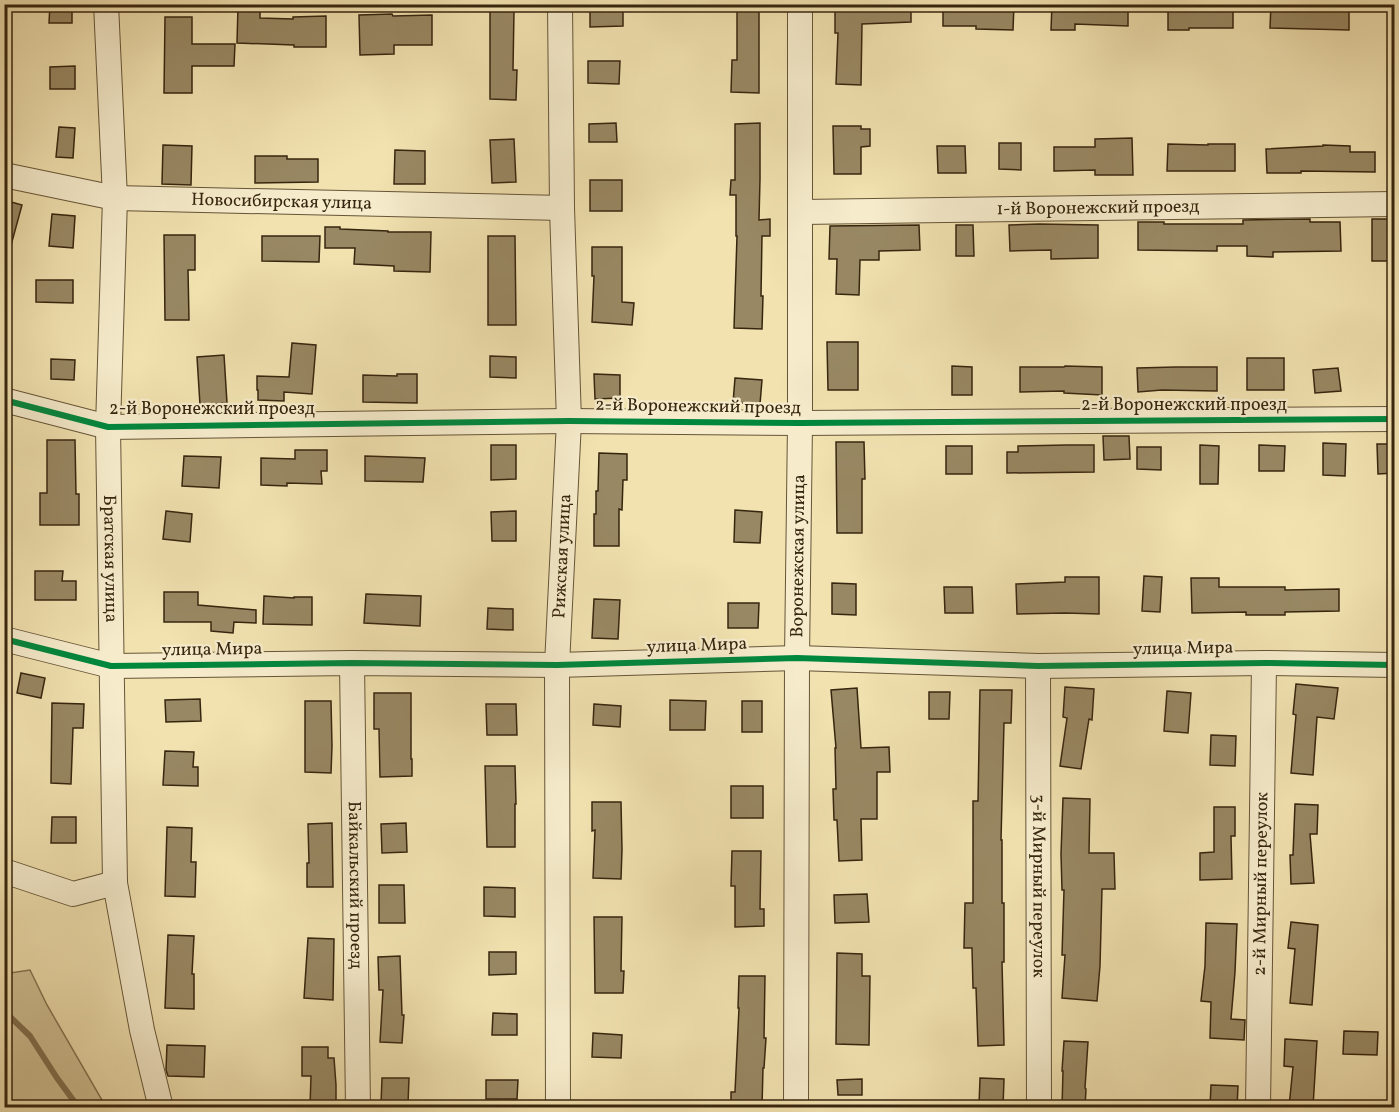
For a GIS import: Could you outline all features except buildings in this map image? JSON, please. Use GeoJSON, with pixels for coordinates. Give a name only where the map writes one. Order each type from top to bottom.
{"type":"FeatureCollection","features":[{"type":"Feature","properties":{"kind":"street","name":"Братская улица"},"geometry":{"type":"LineString","coordinates":[[106,4],[115,198],[108,427],[115,883],[142,1030],[161,1107]]}},
{"type":"Feature","properties":{"kind":"street","name":"Рижская улица"},"geometry":{"type":"LineString","coordinates":[[558,1107],[557,665],[569,421],[562,208],[560,4]]}},
{"type":"Feature","properties":{"kind":"street","name":"Воронежская улица"},"geometry":{"type":"LineString","coordinates":[[796,1107],[800,4]]}},
{"type":"Feature","properties":{"kind":"street","name":"Новосибирская улица"},"geometry":{"type":"LineString","coordinates":[[4,175],[115,198],[562,208]]}},
{"type":"Feature","properties":{"kind":"street","name":"1-й Воронежский проезд"},"geometry":{"type":"LineString","coordinates":[[801,212],[1395,204]]}},
{"type":"Feature","properties":{"kind":"street","name":"2-й Воронежский проезд"},"geometry":{"type":"LineString","coordinates":[[4,400],[108,427],[569,421],[800,423],[1395,419]]}},
{"type":"Feature","properties":{"kind":"street","name":"улица Мира"},"geometry":{"type":"LineString","coordinates":[[4,639],[111,666],[352,663],[557,665],[797,658],[1038,666],[1264,663],[1395,665]]}},
{"type":"Feature","properties":{"kind":"street","name":"Байкальский проезд"},"geometry":{"type":"LineString","coordinates":[[352,663],[358,1107]]}},
{"type":"Feature","properties":{"kind":"street","name":"2-й Мирный переулок"},"geometry":{"type":"LineString","coordinates":[[1258,1107],[1264,663]]}},
{"type":"Feature","properties":{"kind":"street","name":"3-й Мирный переулок"},"geometry":{"type":"LineString","coordinates":[[1038,666],[1039,1107]]}},
{"type":"Feature","properties":{"kind":"street"},"geometry":{"type":"LineString","coordinates":[[4,871],[73,894],[115,883]]}},
{"type":"Feature","properties":{"kind":"shaded area"},"geometry":{"type":"Polygon","coordinates":[[[5,970],[10,973],[30,970],[47,1005],[106,1107],[5,1107],[5,970]]]}},
{"type":"Feature","properties":{"kind":"waterway"},"geometry":{"type":"LineString","coordinates":[[4,1011],[30,1036],[79,1108]]}},
{"type":"Feature","properties":{"kind":"cycle path"},"geometry":{"type":"LineString","coordinates":[[4,400],[108,427],[569,421],[800,423],[1394,419]]}},
{"type":"Feature","properties":{"kind":"cycle path"},"geometry":{"type":"LineString","coordinates":[[4,639],[111,666],[352,663],[557,665],[797,658],[1038,666],[1264,663],[1394,665]]}}]}
